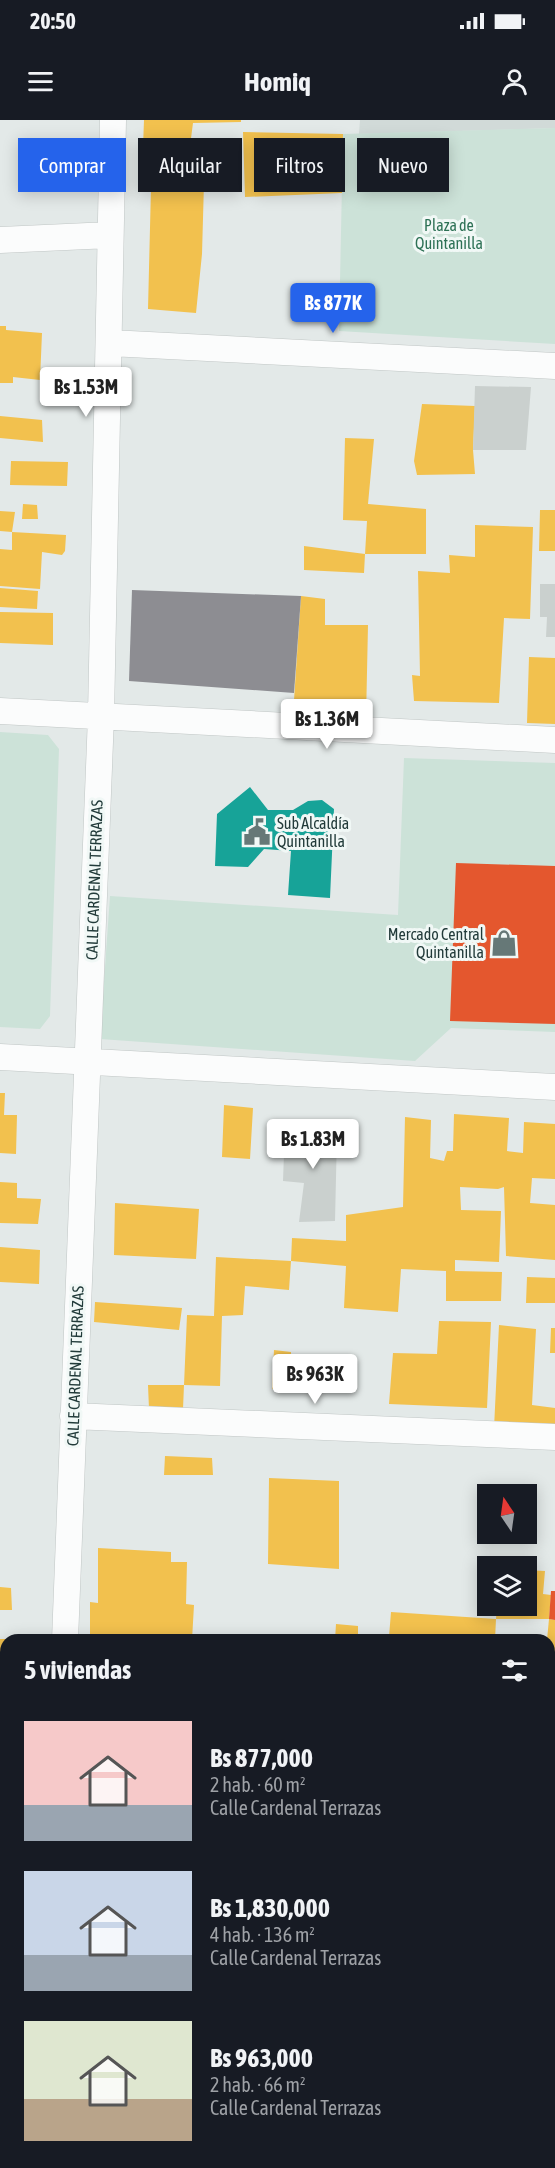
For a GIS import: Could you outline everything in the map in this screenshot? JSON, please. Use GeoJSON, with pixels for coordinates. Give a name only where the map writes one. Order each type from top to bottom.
{"type":"FeatureCollection","features":[{"type":"Feature","properties":{"kind":"street","name":"CALLE CARDENAL TERRAZAS"},"geometry":{"type":"LineString","coordinates":[[65,1634],[101,716],[113,120]]}},
{"type":"Feature","properties":{"kind":"street"},"geometry":{"type":"LineString","coordinates":[[0,240],[110,235]]}},
{"type":"Feature","properties":{"kind":"street"},"geometry":{"type":"LineString","coordinates":[[110,343],[555,366]]}},
{"type":"Feature","properties":{"kind":"street"},"geometry":{"type":"LineString","coordinates":[[0,711],[555,740]]}},
{"type":"Feature","properties":{"kind":"street"},"geometry":{"type":"LineString","coordinates":[[0,1057],[555,1087]]}},
{"type":"Feature","properties":{"kind":"street"},"geometry":{"type":"LineString","coordinates":[[73,1416],[555,1437]]}},
{"type":"Feature","properties":{"kind":"shaded area"},"geometry":{"type":"Polygon","coordinates":[[[360,120],[555,120],[555,128],[359,134],[360,120]]]}},
{"type":"Feature","properties":{"kind":"green space","name":"Plaza de Quintanilla"},"geometry":{"type":"Polygon","coordinates":[[[555,128],[555,344],[339,331],[342,192],[345,192],[345,138],[343,138],[343,134],[555,128]]]}},
{"type":"Feature","properties":{"kind":"green space"},"geometry":{"type":"Polygon","coordinates":[[[0,732],[48,735],[59,749],[50,1016],[40,1029],[0,1027],[0,732]]]}},
{"type":"Feature","properties":{"kind":"green space"},"geometry":{"type":"Polygon","coordinates":[[[404,758],[555,763],[555,1032],[451,1028],[415,1061],[100,1039],[110,896],[398,915],[404,758]]]}},
{"type":"Feature","properties":{"kind":"building: Viviendas"},"geometry":{"type":"Polygon","coordinates":[[[144,120],[241,120],[241,122],[193,123],[191,138],[143,138],[144,120]]]}},
{"type":"Feature","properties":{"kind":"building: Viviendas"},"geometry":{"type":"Polygon","coordinates":[[[243,132],[343,134],[343,138],[254,138],[254,192],[342,193],[245,197],[243,132]]]}},
{"type":"Feature","properties":{"kind":"building: Viviendas"},"geometry":{"type":"Polygon","coordinates":[[[151,192],[204,192],[202,254],[196,313],[148,309],[151,192]]]}},
{"type":"Feature","properties":{"kind":"building: Viviendas"},"geometry":{"type":"Polygon","coordinates":[[[0,326],[6,326],[6,330],[42,333],[40,380],[13,377],[13,383],[0,383],[0,326]]]}},
{"type":"Feature","properties":{"kind":"building: Viviendas"},"geometry":{"type":"Polygon","coordinates":[[[422,404],[475,406],[473,450],[475,474],[417,475],[414,461],[422,404]]]}},
{"type":"Feature","properties":{"kind":"building: Viviendas"},"geometry":{"type":"Polygon","coordinates":[[[0,416],[42,420],[43,442],[0,438],[0,416]]]}},
{"type":"Feature","properties":{"kind":"building: Viviendas"},"geometry":{"type":"Polygon","coordinates":[[[345,438],[374,439],[368,504],[426,509],[426,554],[365,554],[367,521],[343,520],[345,438]]]}},
{"type":"Feature","properties":{"kind":"building: Viviendas"},"geometry":{"type":"Polygon","coordinates":[[[11,461],[68,462],[67,486],[10,485],[11,461]]]}},
{"type":"Feature","properties":{"kind":"building: Viviendas"},"geometry":{"type":"Polygon","coordinates":[[[23,504],[37,505],[38,519],[22,519],[23,504]]]}},
{"type":"Feature","properties":{"kind":"building: Viviendas"},"geometry":{"type":"Polygon","coordinates":[[[540,510],[555,510],[555,551],[539,551],[540,510]]]}},
{"type":"Feature","properties":{"kind":"building: Viviendas"},"geometry":{"type":"Polygon","coordinates":[[[0,511],[15,512],[12,532],[0,531],[0,511]]]}},
{"type":"Feature","properties":{"kind":"building: Viviendas"},"geometry":{"type":"Polygon","coordinates":[[[475,525],[533,527],[530,619],[504,618],[499,703],[414,701],[412,675],[420,676],[418,571],[450,573],[449,555],[475,557],[475,525]]]}},
{"type":"Feature","properties":{"kind":"building: Viviendas"},"geometry":{"type":"Polygon","coordinates":[[[12,532],[66,535],[65,551],[62,555],[42,552],[40,589],[0,586],[0,549],[12,550],[12,532]]]}},
{"type":"Feature","properties":{"kind":"building: Viviendas"},"geometry":{"type":"Polygon","coordinates":[[[304,546],[365,554],[364,573],[304,570],[304,546]]]}},
{"type":"Feature","properties":{"kind":"building: Viviendas"},"geometry":{"type":"Polygon","coordinates":[[[0,588],[38,591],[37,609],[0,607],[0,588]]]}},
{"type":"Feature","properties":{"kind":"building: Viviendas"},"geometry":{"type":"Polygon","coordinates":[[[301,596],[325,599],[325,625],[368,625],[366,719],[293,715],[301,596]]]}},
{"type":"Feature","properties":{"kind":"building: Viviendas"},"geometry":{"type":"Polygon","coordinates":[[[0,612],[53,613],[53,645],[0,643],[0,612]]]}},
{"type":"Feature","properties":{"kind":"building: Viviendas"},"geometry":{"type":"Polygon","coordinates":[[[529,657],[555,658],[555,724],[527,723],[529,657]]]}},
{"type":"Feature","properties":{"kind":"building: Viviendas"},"geometry":{"type":"Polygon","coordinates":[[[0,1093],[5,1093],[4,1115],[17,1115],[16,1154],[0,1153],[0,1093]]]}},
{"type":"Feature","properties":{"kind":"building: Viviendas"},"geometry":{"type":"Polygon","coordinates":[[[224,1105],[253,1108],[250,1159],[222,1157],[224,1105]]]}},
{"type":"Feature","properties":{"kind":"building: Viviendas"},"geometry":{"type":"Polygon","coordinates":[[[454,1114],[509,1118],[507,1151],[523,1153],[524,1122],[555,1124],[555,1179],[532,1178],[530,1203],[555,1205],[555,1260],[506,1256],[504,1187],[498,1189],[460,1187],[461,1210],[501,1211],[499,1262],[455,1260],[455,1271],[502,1272],[501,1301],[446,1301],[446,1271],[401,1269],[398,1312],[344,1308],[346,1266],[291,1261],[292,1238],[346,1241],[346,1215],[403,1207],[405,1117],[431,1120],[430,1158],[444,1161],[447,1151],[453,1151],[454,1114]]]}},
{"type":"Feature","properties":{"kind":"building: Viviendas"},"geometry":{"type":"Polygon","coordinates":[[[0,1182],[17,1183],[17,1198],[41,1199],[38,1224],[0,1223],[0,1182]]]}},
{"type":"Feature","properties":{"kind":"building: Viviendas"},"geometry":{"type":"Polygon","coordinates":[[[115,1203],[199,1209],[196,1259],[114,1255],[115,1203]]]}},
{"type":"Feature","properties":{"kind":"building: Viviendas"},"geometry":{"type":"Polygon","coordinates":[[[0,1247],[40,1250],[39,1284],[0,1282],[0,1247]]]}},
{"type":"Feature","properties":{"kind":"building: Viviendas"},"geometry":{"type":"Polygon","coordinates":[[[216,1257],[291,1261],[289,1290],[245,1286],[243,1315],[222,1316],[220,1386],[184,1385],[187,1315],[214,1316],[216,1257]]]}},
{"type":"Feature","properties":{"kind":"building: Viviendas"},"geometry":{"type":"Polygon","coordinates":[[[527,1277],[555,1278],[555,1303],[526,1303],[527,1277]]]}},
{"type":"Feature","properties":{"kind":"building: Viviendas"},"geometry":{"type":"Polygon","coordinates":[[[95,1302],[182,1308],[179,1330],[94,1322],[95,1302]]]}},
{"type":"Feature","properties":{"kind":"building: Viviendas"},"geometry":{"type":"Polygon","coordinates":[[[439,1321],[491,1322],[487,1408],[389,1404],[393,1353],[437,1354],[439,1321]]]}},
{"type":"Feature","properties":{"kind":"building: Viviendas"},"geometry":{"type":"Polygon","coordinates":[[[499,1325],[536,1329],[532,1405],[555,1408],[555,1429],[494,1428],[499,1325]]]}},
{"type":"Feature","properties":{"kind":"building: Viviendas"},"geometry":{"type":"Polygon","coordinates":[[[551,1328],[555,1328],[555,1353],[550,1353],[551,1328]]]}},
{"type":"Feature","properties":{"kind":"building: Viviendas"},"geometry":{"type":"Polygon","coordinates":[[[274,1350],[291,1352],[291,1390],[272,1389],[274,1350]]]}},
{"type":"Feature","properties":{"kind":"building: Viviendas"},"geometry":{"type":"Polygon","coordinates":[[[148,1385],[184,1385],[183,1409],[149,1409],[148,1385]]]}},
{"type":"Feature","properties":{"kind":"building: Viviendas"},"geometry":{"type":"Polygon","coordinates":[[[165,1456],[212,1458],[213,1475],[164,1475],[165,1456]]]}},
{"type":"Feature","properties":{"kind":"building: Viviendas"},"geometry":{"type":"Polygon","coordinates":[[[269,1478],[339,1481],[339,1569],[268,1564],[269,1478]]]}},
{"type":"Feature","properties":{"kind":"building: Viviendas"},"geometry":{"type":"Polygon","coordinates":[[[98,1548],[171,1552],[171,1562],[187,1562],[186,1604],[194,1605],[192,1634],[90,1634],[90,1602],[98,1603],[98,1548]]]}},
{"type":"Feature","properties":{"kind":"building: Viviendas"},"geometry":{"type":"Polygon","coordinates":[[[537,1571],[545,1571],[543,1594],[551,1595],[549,1619],[496,1619],[496,1616],[537,1616],[537,1571]]]}},
{"type":"Feature","properties":{"kind":"building: Viviendas"},"geometry":{"type":"Polygon","coordinates":[[[0,1587],[11,1588],[12,1610],[0,1610],[0,1587]]]}},
{"type":"Feature","properties":{"kind":"building: Viviendas"},"geometry":{"type":"Polygon","coordinates":[[[391,1612],[496,1619],[495,1634],[389,1634],[391,1612]]]}},
{"type":"Feature","properties":{"kind":"building: Viviendas"},"geometry":{"type":"Polygon","coordinates":[[[549,1619],[555,1620],[555,1634],[548,1634],[549,1619]]]}},
{"type":"Feature","properties":{"kind":"building: Viviendas"},"geometry":{"type":"Polygon","coordinates":[[[336,1624],[358,1626],[358,1634],[335,1634],[336,1624]]]}},
{"type":"Feature","properties":{"kind":"building: Comercios","name":"Mercado Central Quintanilla"},"geometry":{"type":"Polygon","coordinates":[[[456,863],[555,866],[555,1024],[450,1021],[456,863]]]}},
{"type":"Feature","properties":{"kind":"building: Comercios"},"geometry":{"type":"Polygon","coordinates":[[[551,1591],[555,1591],[555,1620],[549,1619],[551,1591]]]}},
{"type":"Feature","properties":{"kind":"building: Público"},"geometry":{"type":"Polygon","coordinates":[[[250,787],[268,810],[293,810],[308,801],[322,800],[334,809],[330,898],[288,895],[291,851],[264,849],[248,867],[215,866],[217,814],[250,787]]]}},
{"type":"Feature","properties":{"kind":"building: Industria"},"geometry":{"type":"Polygon","coordinates":[[[132,590],[301,596],[294,693],[129,681],[132,590]]]}},
{"type":"Feature","properties":{"kind":"building: Otros"},"geometry":{"type":"Polygon","coordinates":[[[475,386],[531,387],[526,450],[473,450],[475,386]]]}},
{"type":"Feature","properties":{"kind":"building: Otros"},"geometry":{"type":"Polygon","coordinates":[[[540,584],[555,584],[555,637],[546,637],[547,617],[540,617],[540,584]]]}},
{"type":"Feature","properties":{"kind":"building: Otros"},"geometry":{"type":"Polygon","coordinates":[[[285,1126],[325,1126],[337,1134],[335,1221],[299,1222],[304,1183],[283,1181],[285,1126]]]}},
{"type":"Feature","properties":{"kind":"place","name":"Sub Alcaldía Quintanilla"},"geometry":{"type":"Point","coordinates":[257,832]}},
{"type":"Feature","properties":{"kind":"place","name":"Mercado Central Quintanilla"},"geometry":{"type":"Point","coordinates":[504,943]}}]}
